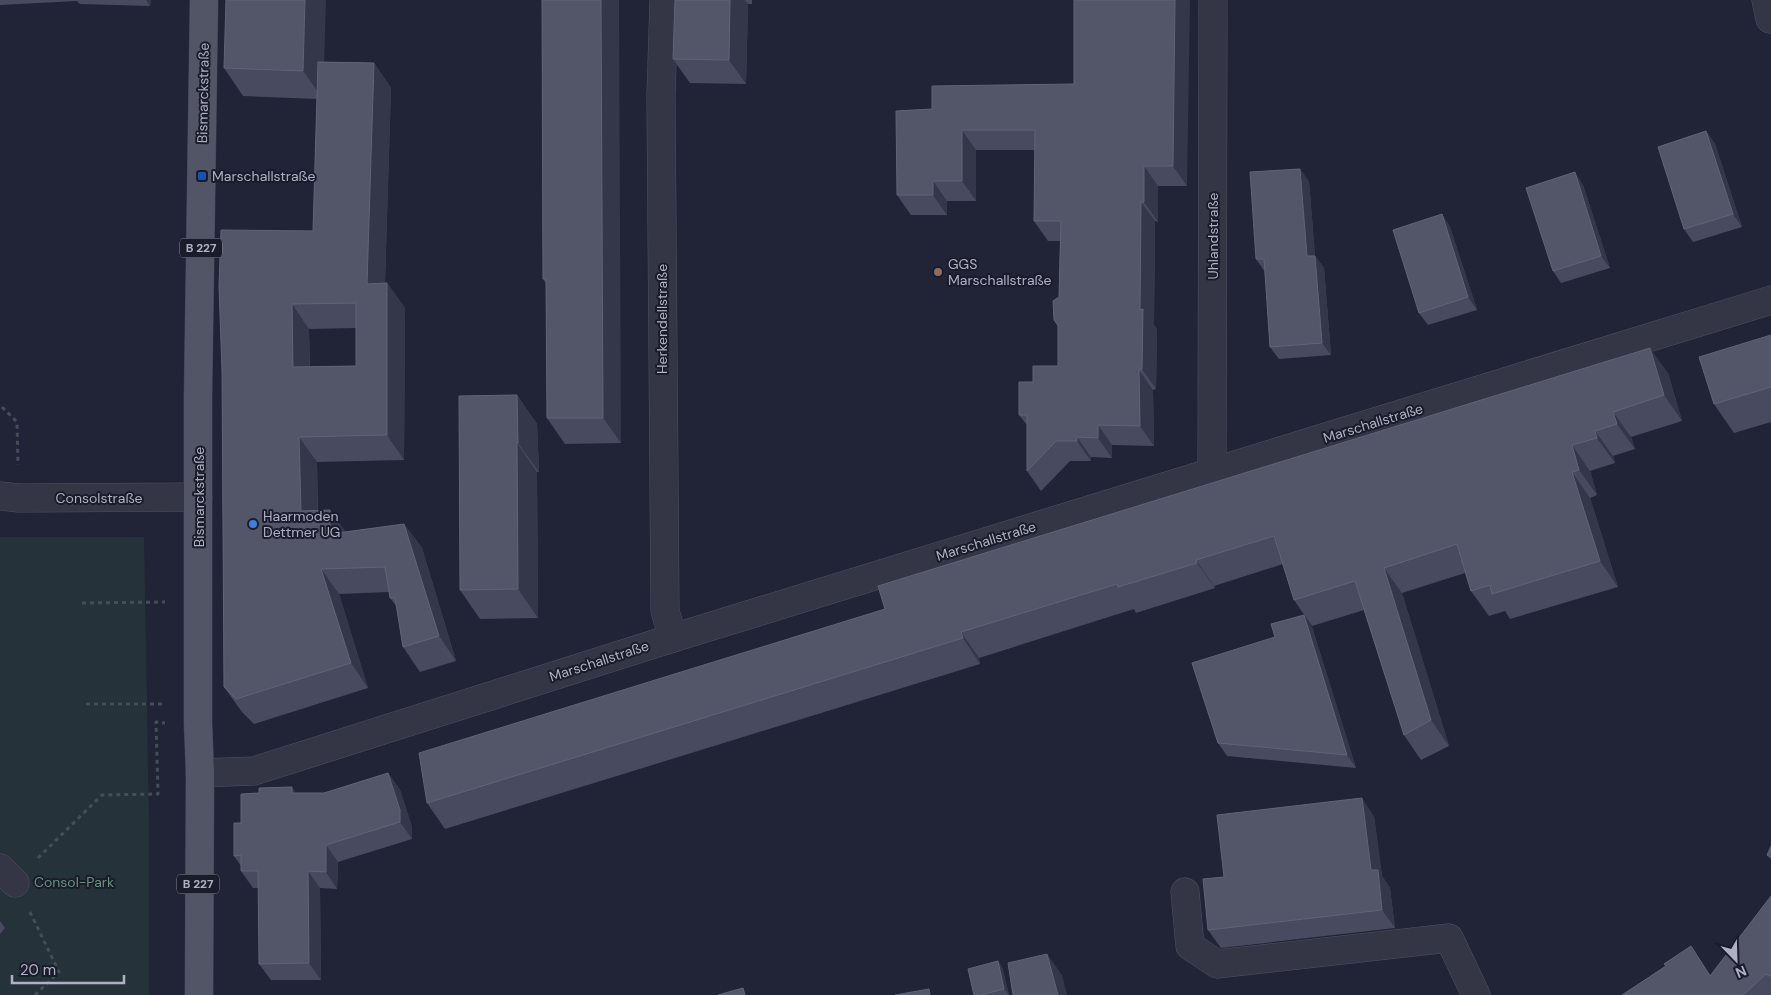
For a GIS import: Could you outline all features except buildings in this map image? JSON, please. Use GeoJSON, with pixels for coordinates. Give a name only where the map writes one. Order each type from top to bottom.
{"type":"FeatureCollection","features":[{"type":"Feature","properties":{"kind":"main road","name":"Bismarckstraße"},"geometry":{"type":"LineString","coordinates":[[198,995],[200,773],[198,714],[198,396],[204,0]]}},
{"type":"Feature","properties":{"kind":"street","name":"Herkendellstraße"},"geometry":{"type":"LineString","coordinates":[[664,0],[661,106],[665,611],[672,638]]}},
{"type":"Feature","properties":{"kind":"street","name":"Uhlandstraße"},"geometry":{"type":"LineString","coordinates":[[1212,472],[1213,0]]}},
{"type":"Feature","properties":{"kind":"street","name":"Marschallstraße"},"geometry":{"type":"LineString","coordinates":[[200,773],[254,771],[672,638],[1771,300]]}},
{"type":"Feature","properties":{"kind":"street","name":"Consolstraße"},"geometry":{"type":"LineString","coordinates":[[9,497],[198,497]]}},
{"type":"Feature","properties":{"kind":"street"},"geometry":{"type":"LineString","coordinates":[[1185,892],[1190,946],[1217,964],[1449,938],[1476,995]]}},
{"type":"Feature","properties":{"kind":"path"},"geometry":{"type":"LineString","coordinates":[[2,407],[17,422],[9,497]]}},
{"type":"Feature","properties":{"kind":"path"},"geometry":{"type":"LineString","coordinates":[[82,603],[198,601]]}},
{"type":"Feature","properties":{"kind":"path"},"geometry":{"type":"LineString","coordinates":[[86,704],[198,714]]}},
{"type":"Feature","properties":{"kind":"path"},"geometry":{"type":"LineString","coordinates":[[35,995],[59,972],[8,875],[102,794],[158,794],[156,722],[198,714]]}},
{"type":"Feature","properties":{"kind":"green space","name":"Consol-Park"},"geometry":{"type":"Polygon","coordinates":[[[0,537],[144,537],[149,832],[149,995],[0,995],[0,537]]]}},
{"type":"Feature","properties":{"kind":"place","name":"Marschallstraße"},"geometry":{"type":"Point","coordinates":[202,176]}},
{"type":"Feature","properties":{"kind":"place","name":"GGS Marschallstraße"},"geometry":{"type":"Point","coordinates":[938,272]}},
{"type":"Feature","properties":{"kind":"place","name":"Haarmoden Dettmer UG"},"geometry":{"type":"Point","coordinates":[253,524]}}]}
